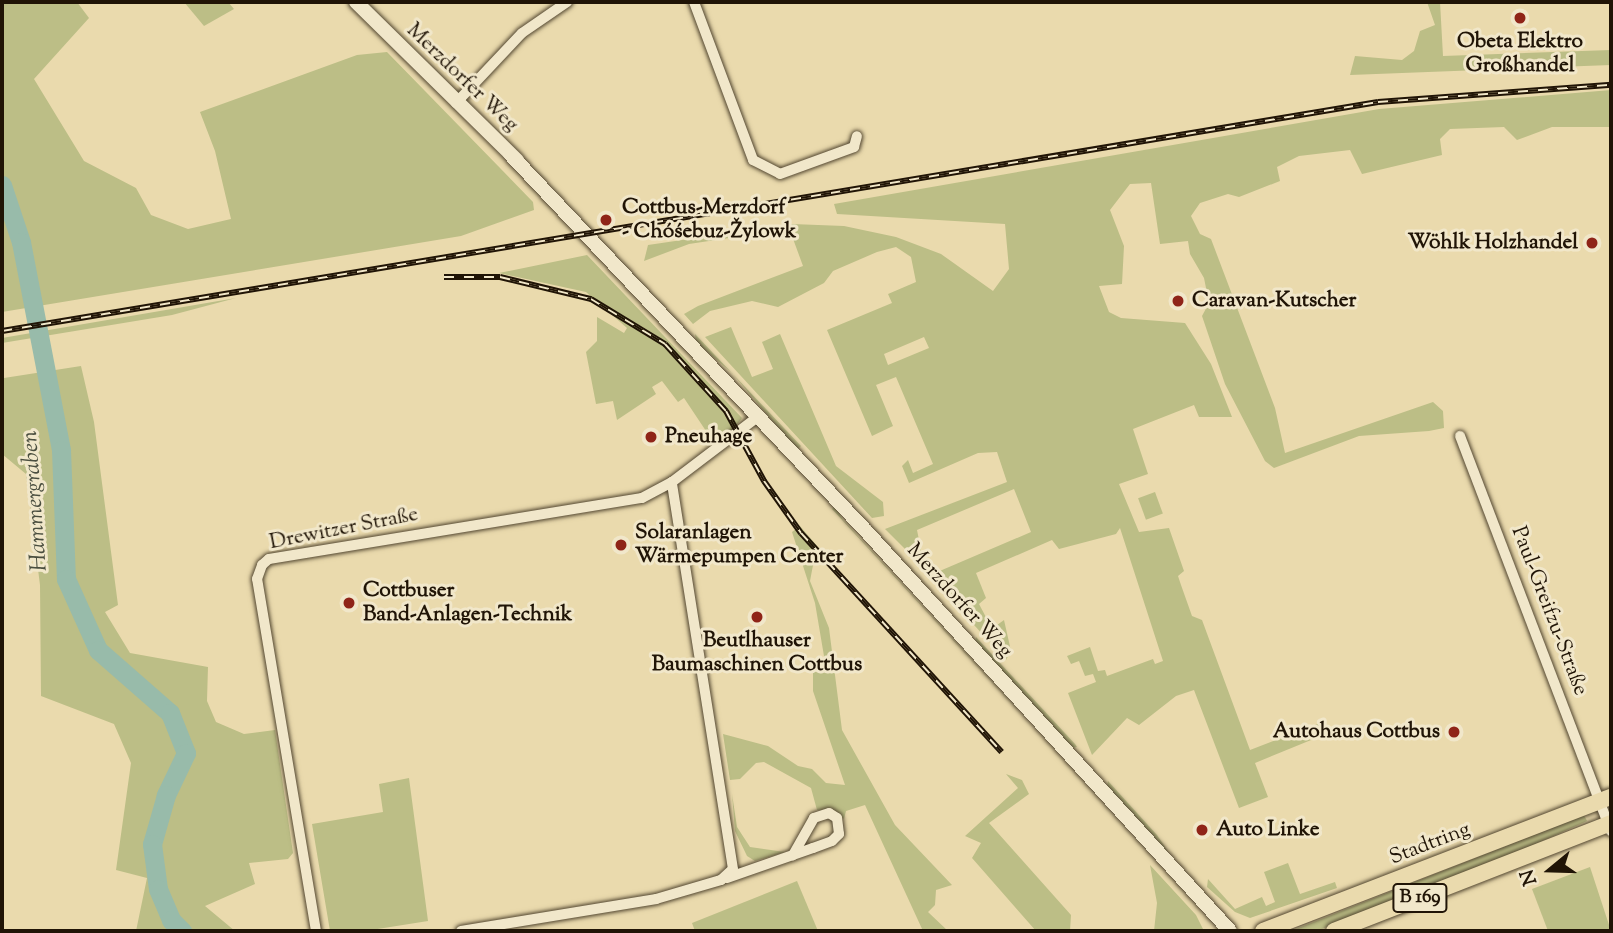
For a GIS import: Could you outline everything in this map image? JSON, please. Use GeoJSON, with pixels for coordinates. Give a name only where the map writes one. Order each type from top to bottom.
{"type":"FeatureCollection","features":[{"type":"Feature","properties":{"kind":"main road","name":"Stadtring"},"geometry":{"type":"LineString","coordinates":[[1263,931],[1606,799]]}},
{"type":"Feature","properties":{"kind":"main road","name":"B 169"},"geometry":{"type":"LineString","coordinates":[[1334,931],[1610,826]]}},
{"type":"Feature","properties":{"kind":"street","name":"Merzdorfer Weg"},"geometry":{"type":"LineString","coordinates":[[356,2],[631,272],[653,303],[1230,931]]}},
{"type":"Feature","properties":{"kind":"street"},"geometry":{"type":"LineString","coordinates":[[456,103],[522,33],[567,2]]}},
{"type":"Feature","properties":{"kind":"street"},"geometry":{"type":"LineString","coordinates":[[694,2],[753,160],[780,174],[854,147],[857,136]]}},
{"type":"Feature","properties":{"kind":"street","name":"Drewitzer Straße"},"geometry":{"type":"LineString","coordinates":[[316,931],[257,579],[262,565],[269,559],[642,498],[671,482],[759,416]]}},
{"type":"Feature","properties":{"kind":"street","name":"Paul-Greifzu-Straße"},"geometry":{"type":"LineString","coordinates":[[1460,436],[1606,799],[1610,826]]}},
{"type":"Feature","properties":{"kind":"street"},"geometry":{"type":"LineString","coordinates":[[671,482],[734,857],[733,869],[721,880]]}},
{"type":"Feature","properties":{"kind":"street"},"geometry":{"type":"LineString","coordinates":[[461,931],[656,899],[721,880],[793,855],[832,841],[839,834],[837,818],[829,813],[814,818],[793,855]]}},
{"type":"Feature","properties":{"kind":"green space"},"geometry":{"type":"Polygon","coordinates":[[[2,2],[77,2],[89,18],[34,79],[84,161],[136,188],[151,215],[188,229],[231,219],[215,151],[200,112],[357,55],[387,52],[533,202],[534,210],[461,236],[2,312],[2,2]]]}},
{"type":"Feature","properties":{"kind":"green space"},"geometry":{"type":"Polygon","coordinates":[[[184,2],[228,2],[234,9],[204,26],[184,2]]]}},
{"type":"Feature","properties":{"kind":"green space"},"geometry":{"type":"Polygon","coordinates":[[[1427,2],[1440,2],[1443,56],[1611,50],[1611,65],[1350,75],[1355,56],[1402,60],[1414,51],[1420,31],[1435,25],[1427,2]]]}},
{"type":"Feature","properties":{"kind":"green space"},"geometry":{"type":"Polygon","coordinates":[[[1611,90],[1611,127],[1552,127],[1517,140],[1504,127],[1450,129],[1440,139],[1442,155],[1362,174],[1350,150],[1299,156],[1277,167],[1280,181],[1239,197],[1228,194],[1200,203],[1191,216],[1200,234],[1211,239],[1275,408],[1285,453],[1433,402],[1443,411],[1444,428],[1359,436],[1274,468],[1265,461],[1225,384],[1202,316],[1209,303],[1204,278],[1190,254],[1188,241],[1160,244],[1151,183],[1130,184],[1110,210],[1124,246],[1122,284],[1099,286],[1109,312],[1121,318],[1185,323],[1211,364],[1232,417],[1199,417],[1194,405],[1133,429],[1148,474],[1119,484],[1139,532],[1169,528],[1184,571],[1178,576],[1192,616],[1202,620],[1250,750],[1323,722],[1316,738],[1255,763],[1268,797],[1239,808],[1194,690],[1176,696],[1139,725],[1127,718],[1092,755],[1068,693],[1096,682],[1093,674],[1085,676],[1079,661],[1071,664],[1067,656],[1090,647],[1098,671],[1105,670],[1107,676],[1153,659],[1155,664],[1163,661],[1120,528],[1116,534],[1059,549],[1052,540],[976,573],[986,598],[979,604],[988,621],[986,633],[1004,620],[1011,651],[1006,660],[922,568],[935,573],[1031,532],[1014,489],[917,530],[922,555],[915,559],[885,529],[1007,482],[997,452],[978,453],[909,483],[902,466],[908,460],[913,473],[933,464],[896,377],[876,385],[893,426],[872,436],[827,330],[892,303],[888,294],[916,282],[911,257],[896,247],[877,252],[833,271],[824,283],[778,307],[752,301],[710,311],[693,324],[684,314],[698,306],[803,266],[792,236],[796,231],[788,229],[689,244],[644,261],[648,245],[792,224],[844,226],[896,237],[941,254],[993,291],[1009,269],[1005,224],[837,214],[834,204],[1379,109],[1611,90]],[[924,337],[884,354],[888,365],[929,348],[924,337]]]}},
{"type":"Feature","properties":{"kind":"green space"},"geometry":{"type":"Polygon","coordinates":[[[587,255],[742,418],[734,429],[717,442],[702,439],[708,434],[684,398],[678,402],[662,381],[652,387],[656,394],[617,420],[613,401],[596,404],[586,352],[597,341],[597,317],[624,333],[627,328],[586,292],[499,273],[587,255]]]}},
{"type":"Feature","properties":{"kind":"green space"},"geometry":{"type":"Polygon","coordinates":[[[236,298],[172,315],[2,343],[2,338],[236,298]]]}},
{"type":"Feature","properties":{"kind":"green space"},"geometry":{"type":"Polygon","coordinates":[[[731,327],[752,377],[773,369],[762,342],[780,334],[836,466],[883,502],[884,516],[872,518],[705,337],[731,327]]]}},
{"type":"Feature","properties":{"kind":"green space"},"geometry":{"type":"Polygon","coordinates":[[[695,334],[732,373],[696,342],[695,334]]]}},
{"type":"Feature","properties":{"kind":"green space"},"geometry":{"type":"Polygon","coordinates":[[[81,366],[94,422],[118,605],[105,612],[130,653],[208,667],[207,701],[216,722],[244,734],[275,730],[293,853],[288,859],[249,863],[255,884],[205,906],[235,931],[136,931],[147,878],[116,870],[131,763],[114,724],[41,696],[40,585],[26,474],[2,454],[2,382],[4,378],[81,366]]]}},
{"type":"Feature","properties":{"kind":"green space"},"geometry":{"type":"Polygon","coordinates":[[[733,374],[801,446],[797,450],[733,374]]]}},
{"type":"Feature","properties":{"kind":"green space"},"geometry":{"type":"Polygon","coordinates":[[[1155,492],[1163,514],[1146,520],[1138,498],[1155,492]]]}},
{"type":"Feature","properties":{"kind":"green space"},"geometry":{"type":"Polygon","coordinates":[[[835,506],[843,520],[1048,743],[832,509],[835,506]]]}},
{"type":"Feature","properties":{"kind":"green space"},"geometry":{"type":"Polygon","coordinates":[[[800,526],[824,554],[814,560],[810,581],[829,628],[842,730],[895,825],[952,885],[936,890],[935,905],[928,912],[948,931],[923,931],[865,805],[846,811],[844,819],[836,812],[817,810],[811,788],[764,762],[756,763],[740,779],[730,780],[723,734],[768,746],[798,766],[812,769],[826,783],[845,785],[813,691],[813,673],[825,662],[815,603],[792,532],[800,526]]]}},
{"type":"Feature","properties":{"kind":"green space"},"geometry":{"type":"Polygon","coordinates":[[[976,637],[1077,747],[1072,748],[975,643],[976,637]]]}},
{"type":"Feature","properties":{"kind":"green space"},"geometry":{"type":"Polygon","coordinates":[[[1006,774],[1022,780],[1029,794],[989,823],[1071,915],[1070,931],[1036,931],[972,858],[981,843],[965,836],[1018,788],[1006,774]]]}},
{"type":"Feature","properties":{"kind":"green space"},"geometry":{"type":"Polygon","coordinates":[[[409,778],[428,921],[365,931],[330,931],[312,824],[383,812],[379,784],[409,778]]]}},
{"type":"Feature","properties":{"kind":"green space"},"geometry":{"type":"Polygon","coordinates":[[[1108,781],[1157,835],[1169,853],[1107,786],[1108,781]]]}},
{"type":"Feature","properties":{"kind":"green space"},"geometry":{"type":"Polygon","coordinates":[[[732,794],[737,827],[750,847],[785,852],[755,861],[747,856],[735,831],[732,794]]]}},
{"type":"Feature","properties":{"kind":"green space"},"geometry":{"type":"Polygon","coordinates":[[[1584,815],[1587,821],[1507,857],[1317,931],[1291,931],[1584,815]]]}},
{"type":"Feature","properties":{"kind":"green space"},"geometry":{"type":"Polygon","coordinates":[[[1288,863],[1300,894],[1335,882],[1337,888],[1250,918],[1235,912],[1207,887],[1208,879],[1235,909],[1262,897],[1266,906],[1275,902],[1264,872],[1288,863]]]}},
{"type":"Feature","properties":{"kind":"green space"},"geometry":{"type":"Polygon","coordinates":[[[1150,865],[1196,915],[1204,931],[1154,931],[1157,903],[1150,865]]]}},
{"type":"Feature","properties":{"kind":"green space"},"geometry":{"type":"Polygon","coordinates":[[[1590,867],[1611,931],[1548,931],[1532,889],[1590,867]]]}},
{"type":"Feature","properties":{"kind":"green space"},"geometry":{"type":"Polygon","coordinates":[[[797,881],[818,931],[695,931],[692,923],[797,881]]]}},
{"type":"Feature","properties":{"kind":"waterway","name":"Hammergraben"},"geometry":{"type":"LineString","coordinates":[[2,185],[21,242],[61,450],[66,579],[98,650],[170,713],[186,753],[166,795],[152,844],[158,889],[171,920],[182,931]]}},
{"type":"Feature","properties":{"kind":"railway"},"geometry":{"type":"LineString","coordinates":[[2,331],[1378,102],[1611,85]]}},
{"type":"Feature","properties":{"kind":"railway"},"geometry":{"type":"LineString","coordinates":[[444,277],[500,277],[591,299],[665,344],[726,411],[764,481],[801,533],[1002,752]]}},
{"type":"Feature","properties":{"kind":"place","name":"Obeta Elektro Großhandel"},"geometry":{"type":"Point","coordinates":[1520,18]}},
{"type":"Feature","properties":{"kind":"place","name":"Cottbus-Merzdorf - Chóśebuz-Žylowk"},"geometry":{"type":"Point","coordinates":[606,220]}},
{"type":"Feature","properties":{"kind":"place","name":"Wöhlk Holzhandel"},"geometry":{"type":"Point","coordinates":[1592,243]}},
{"type":"Feature","properties":{"kind":"place","name":"Caravan-Kutscher"},"geometry":{"type":"Point","coordinates":[1178,301]}},
{"type":"Feature","properties":{"kind":"place","name":"Pneuhage"},"geometry":{"type":"Point","coordinates":[651,437]}},
{"type":"Feature","properties":{"kind":"place","name":"Solaranlagen Wärmepumpen Center"},"geometry":{"type":"Point","coordinates":[621,545]}},
{"type":"Feature","properties":{"kind":"place","name":"Cottbuser Band-Anlagen-Technik"},"geometry":{"type":"Point","coordinates":[349,603]}},
{"type":"Feature","properties":{"kind":"place","name":"Beutlhauser Baumaschinen Cottbus"},"geometry":{"type":"Point","coordinates":[757,617]}},
{"type":"Feature","properties":{"kind":"place","name":"Autohaus Cottbus"},"geometry":{"type":"Point","coordinates":[1454,732]}},
{"type":"Feature","properties":{"kind":"place","name":"Auto Linke"},"geometry":{"type":"Point","coordinates":[1202,830]}}]}
